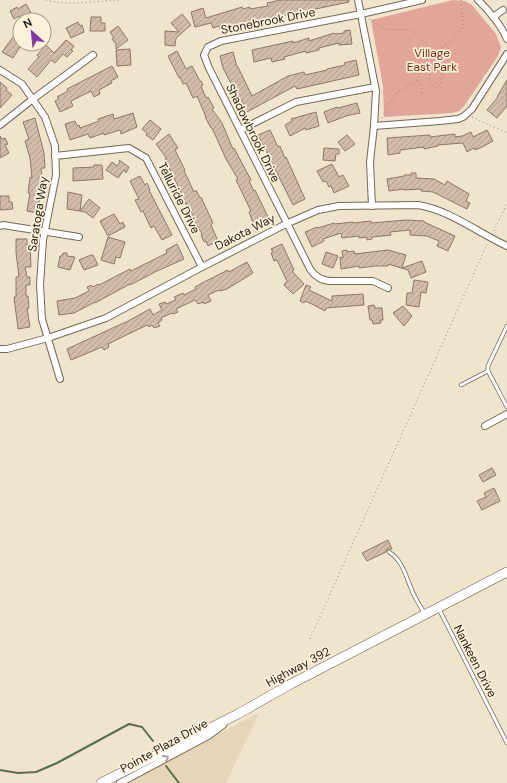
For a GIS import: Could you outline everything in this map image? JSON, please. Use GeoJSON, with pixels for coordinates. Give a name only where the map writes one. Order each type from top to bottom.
{"type":"FeatureCollection","features":[{"type":"Feature","properties":{"kind":"main road","name":"Highway 392"},"geometry":{"type":"LineString","coordinates":[[101,783],[238,714],[289,685],[507,573]]}},
{"type":"Feature","properties":{"kind":"street"},"geometry":{"type":"LineString","coordinates":[[358,0],[375,87],[374,126],[370,162],[372,206]]}},
{"type":"Feature","properties":{"kind":"street","name":"Stonebrook Drive"},"geometry":{"type":"LineString","coordinates":[[205,50],[212,44],[221,41],[361,14],[422,0]]}},
{"type":"Feature","properties":{"kind":"street"},"geometry":{"type":"LineString","coordinates":[[478,0],[505,33],[507,39]]}},
{"type":"Feature","properties":{"kind":"street"},"geometry":{"type":"LineString","coordinates":[[493,17],[503,10]]}},
{"type":"Feature","properties":{"kind":"street","name":"Shadowbrook Drive"},"geometry":{"type":"LineString","coordinates":[[205,50],[204,55],[209,68],[286,224],[310,269],[321,279],[329,281],[374,281],[388,288]]}},
{"type":"Feature","properties":{"kind":"street"},"geometry":{"type":"LineString","coordinates":[[374,126],[440,122],[458,119],[472,109],[507,54]]}},
{"type":"Feature","properties":{"kind":"street"},"geometry":{"type":"LineString","coordinates":[[0,125],[93,55]]}},
{"type":"Feature","properties":{"kind":"street","name":"Saratoga Way"},"geometry":{"type":"LineString","coordinates":[[0,70],[22,84],[33,99],[45,117],[55,146],[56,175],[45,231],[40,285],[42,319],[60,379]]}},
{"type":"Feature","properties":{"kind":"street"},"geometry":{"type":"LineString","coordinates":[[240,130],[296,102],[375,87]]}},
{"type":"Feature","properties":{"kind":"street","name":"Telluride Drive"},"geometry":{"type":"LineString","coordinates":[[55,156],[129,148],[146,158],[202,267]]}},
{"type":"Feature","properties":{"kind":"street","name":"Dakota Way"},"geometry":{"type":"LineString","coordinates":[[0,349],[7,349],[48,338],[106,318],[286,224],[318,210],[339,206],[418,205],[428,207],[463,223],[507,246]]}},
{"type":"Feature","properties":{"kind":"street"},"geometry":{"type":"LineString","coordinates":[[0,226],[3,225],[79,237]]}},
{"type":"Feature","properties":{"kind":"street"},"geometry":{"type":"LineString","coordinates":[[485,426],[507,414]]}},
{"type":"Feature","properties":{"kind":"street","name":"Pointe Plaza Drive"},"geometry":{"type":"LineString","coordinates":[[120,783],[208,736],[238,714]]}},
{"type":"Feature","properties":{"kind":"lane"},"geometry":{"type":"LineString","coordinates":[[507,326],[488,366],[488,371],[507,407]]}},
{"type":"Feature","properties":{"kind":"lane"},"geometry":{"type":"LineString","coordinates":[[461,385],[488,371]]}},
{"type":"Feature","properties":{"kind":"lane"},"geometry":{"type":"LineString","coordinates":[[389,552],[396,556],[399,561],[425,615]]}},
{"type":"Feature","properties":{"kind":"lane","name":"Nankeen Drive"},"geometry":{"type":"LineString","coordinates":[[438,608],[507,743]]}},
{"type":"Feature","properties":{"kind":"path"},"geometry":{"type":"LineString","coordinates":[[46,0],[74,3],[120,0]]}},
{"type":"Feature","properties":{"kind":"path"},"geometry":{"type":"LineString","coordinates":[[427,59],[436,55],[440,50],[453,41],[462,31],[464,24],[461,0]]}},
{"type":"Feature","properties":{"kind":"path"},"geometry":{"type":"LineString","coordinates":[[361,14],[383,28],[416,32],[426,44],[428,51],[427,59],[417,80],[398,92],[390,102],[382,118],[374,126]]}},
{"type":"Feature","properties":{"kind":"path"},"geometry":{"type":"LineString","coordinates":[[427,59],[430,66],[432,68],[430,83],[431,86],[436,88],[440,85],[444,71],[435,64],[430,66]]}},
{"type":"Feature","properties":{"kind":"path"},"geometry":{"type":"LineString","coordinates":[[417,80],[423,91],[422,94]]}},
{"type":"Feature","properties":{"kind":"path"},"geometry":{"type":"LineString","coordinates":[[466,114],[507,133]]}},
{"type":"Feature","properties":{"kind":"path"},"geometry":{"type":"LineString","coordinates":[[493,233],[507,203]]}},
{"type":"Feature","properties":{"kind":"path"},"geometry":{"type":"LineString","coordinates":[[310,640],[432,364],[487,244]]}},
{"type":"Feature","properties":{"kind":"shaded area"},"geometry":{"type":"Polygon","coordinates":[[[259,713],[226,783],[122,783],[259,713]]]}},
{"type":"Feature","properties":{"kind":"green space","name":"Village East Park"},"geometry":{"type":"Polygon","coordinates":[[[453,0],[465,1],[472,5],[496,34],[501,47],[498,56],[459,111],[452,113],[384,117],[383,86],[371,20],[453,0]]]}},
{"type":"Feature","properties":{"kind":"building"},"geometry":{"type":"Polygon","coordinates":[[[280,0],[349,0],[349,2],[220,29],[219,26],[213,28],[211,23],[195,27],[191,12],[203,8],[206,18],[242,7],[243,9],[250,7],[250,9],[268,6],[267,3],[280,0]]]}},
{"type":"Feature","properties":{"kind":"building"},"geometry":{"type":"Polygon","coordinates":[[[26,4],[31,12],[12,12],[12,15],[10,11],[17,7],[18,9],[26,4]]]}},
{"type":"Feature","properties":{"kind":"building"},"geometry":{"type":"Polygon","coordinates":[[[182,14],[191,25],[176,38],[175,46],[165,45],[165,31],[179,32],[171,23],[182,14]]]}},
{"type":"Feature","properties":{"kind":"building"},"geometry":{"type":"Polygon","coordinates":[[[91,17],[101,17],[101,23],[105,23],[105,31],[90,31],[91,17]]]}},
{"type":"Feature","properties":{"kind":"building"},"geometry":{"type":"Polygon","coordinates":[[[78,22],[80,26],[82,25],[84,32],[71,38],[66,28],[78,22]]]}},
{"type":"Feature","properties":{"kind":"building"},"geometry":{"type":"Polygon","coordinates":[[[118,26],[128,40],[116,49],[116,44],[112,39],[114,38],[110,32],[118,26]]]}},
{"type":"Feature","properties":{"kind":"building"},"geometry":{"type":"Polygon","coordinates":[[[350,30],[352,44],[339,45],[339,43],[319,48],[319,50],[306,53],[306,51],[284,57],[285,59],[272,62],[271,58],[254,62],[252,50],[293,41],[293,43],[309,38],[309,41],[334,33],[344,33],[344,31],[350,30]]]}},
{"type":"Feature","properties":{"kind":"building"},"geometry":{"type":"Polygon","coordinates":[[[12,38],[12,52],[17,52],[13,58],[2,52],[12,38]]]}},
{"type":"Feature","properties":{"kind":"building"},"geometry":{"type":"Polygon","coordinates":[[[66,40],[74,46],[71,50],[73,51],[67,57],[63,54],[55,63],[51,60],[37,77],[28,69],[39,57],[37,55],[40,52],[52,51],[54,53],[66,40]]]}},
{"type":"Feature","properties":{"kind":"building"},"geometry":{"type":"Polygon","coordinates":[[[130,49],[131,65],[117,66],[116,50],[130,49]]]}},
{"type":"Feature","properties":{"kind":"building"},"geometry":{"type":"Polygon","coordinates":[[[177,51],[186,69],[192,66],[201,81],[203,85],[201,86],[206,98],[208,97],[214,108],[212,109],[222,123],[233,149],[234,148],[251,180],[249,181],[268,217],[253,223],[249,212],[251,211],[236,180],[238,179],[205,117],[197,96],[193,98],[186,83],[183,84],[180,77],[179,78],[168,56],[177,51]]]}},
{"type":"Feature","properties":{"kind":"building"},"geometry":{"type":"Polygon","coordinates":[[[233,52],[237,67],[252,96],[288,76],[304,72],[305,75],[327,70],[356,60],[359,75],[297,89],[295,86],[245,113],[243,109],[245,108],[241,99],[239,99],[223,68],[220,56],[233,52]]]}},
{"type":"Feature","properties":{"kind":"building"},"geometry":{"type":"Polygon","coordinates":[[[112,66],[118,77],[111,81],[112,83],[99,90],[100,94],[94,97],[91,91],[71,101],[73,106],[60,112],[55,101],[59,99],[57,97],[68,91],[67,89],[112,66]]]}},
{"type":"Feature","properties":{"kind":"building"},"geometry":{"type":"Polygon","coordinates":[[[507,80],[507,106],[497,118],[487,110],[498,97],[507,80]]]}},
{"type":"Feature","properties":{"kind":"building"},"geometry":{"type":"Polygon","coordinates":[[[0,82],[12,95],[0,108],[0,82]]]}},
{"type":"Feature","properties":{"kind":"building"},"geometry":{"type":"Polygon","coordinates":[[[357,103],[360,113],[346,116],[328,123],[324,112],[337,107],[357,103]]]}},
{"type":"Feature","properties":{"kind":"building"},"geometry":{"type":"Polygon","coordinates":[[[316,112],[319,126],[306,130],[305,128],[290,136],[285,125],[292,121],[291,119],[316,112]]]}},
{"type":"Feature","properties":{"kind":"building"},"geometry":{"type":"Polygon","coordinates":[[[133,113],[137,127],[121,134],[120,130],[104,135],[104,133],[90,138],[88,134],[70,140],[65,124],[75,121],[77,126],[79,125],[80,128],[99,121],[98,119],[113,114],[114,119],[133,113]]]}},
{"type":"Feature","properties":{"kind":"building"},"geometry":{"type":"Polygon","coordinates":[[[35,118],[44,153],[45,168],[41,168],[43,178],[42,197],[40,197],[37,213],[27,211],[30,193],[28,193],[30,177],[32,178],[30,158],[25,141],[29,139],[23,122],[35,118]]]}},
{"type":"Feature","properties":{"kind":"building"},"geometry":{"type":"Polygon","coordinates":[[[150,120],[161,129],[153,140],[146,135],[147,133],[142,129],[150,120]]]}},
{"type":"Feature","properties":{"kind":"building"},"geometry":{"type":"Polygon","coordinates":[[[270,130],[278,147],[280,146],[285,158],[286,157],[305,199],[293,205],[258,135],[270,130]]]}},
{"type":"Feature","properties":{"kind":"building"},"geometry":{"type":"Polygon","coordinates":[[[487,130],[493,141],[475,150],[474,148],[467,152],[463,143],[437,145],[438,146],[424,149],[424,147],[400,150],[400,153],[388,155],[387,138],[430,135],[430,137],[455,134],[455,137],[471,132],[473,137],[487,130]]]}},
{"type":"Feature","properties":{"kind":"building"},"geometry":{"type":"Polygon","coordinates":[[[169,134],[178,148],[175,150],[194,192],[196,190],[200,198],[201,197],[213,223],[211,225],[218,241],[208,246],[206,241],[204,242],[201,235],[202,234],[191,216],[193,215],[182,198],[183,197],[165,159],[167,159],[156,144],[169,134]]]}},
{"type":"Feature","properties":{"kind":"building"},"geometry":{"type":"Polygon","coordinates":[[[347,135],[355,144],[345,151],[338,142],[347,135]]]}},
{"type":"Feature","properties":{"kind":"building"},"geometry":{"type":"Polygon","coordinates":[[[0,136],[2,139],[5,138],[8,144],[5,145],[9,153],[0,158],[0,136]]]}},
{"type":"Feature","properties":{"kind":"building"},"geometry":{"type":"Polygon","coordinates":[[[324,148],[339,149],[339,154],[336,154],[335,161],[323,160],[324,148]]]}},
{"type":"Feature","properties":{"kind":"building"},"geometry":{"type":"Polygon","coordinates":[[[119,160],[129,167],[126,173],[124,170],[118,178],[106,170],[112,162],[117,166],[120,162],[119,160]]]}},
{"type":"Feature","properties":{"kind":"building"},"geometry":{"type":"Polygon","coordinates":[[[332,164],[339,177],[343,175],[349,186],[334,193],[331,186],[329,187],[326,181],[323,182],[317,171],[332,164]]]}},
{"type":"Feature","properties":{"kind":"building"},"geometry":{"type":"Polygon","coordinates":[[[94,165],[102,165],[103,179],[73,181],[73,168],[94,167],[94,165]]]}},
{"type":"Feature","properties":{"kind":"building"},"geometry":{"type":"Polygon","coordinates":[[[411,173],[416,173],[416,178],[434,179],[445,185],[447,181],[469,194],[466,201],[470,203],[467,209],[433,192],[421,191],[421,189],[389,191],[387,179],[411,175],[411,173]]]}},
{"type":"Feature","properties":{"kind":"building"},"geometry":{"type":"Polygon","coordinates":[[[140,176],[145,185],[147,183],[149,190],[172,235],[162,240],[154,226],[151,228],[143,211],[141,212],[135,200],[139,199],[130,181],[140,176]]]}},
{"type":"Feature","properties":{"kind":"building"},"geometry":{"type":"Polygon","coordinates":[[[68,192],[82,195],[80,211],[67,209],[68,192]]]}},
{"type":"Feature","properties":{"kind":"building"},"geometry":{"type":"Polygon","coordinates":[[[0,196],[9,196],[9,202],[12,202],[13,209],[0,210],[0,196]]]}},
{"type":"Feature","properties":{"kind":"building"},"geometry":{"type":"Polygon","coordinates":[[[89,199],[100,208],[93,218],[85,212],[80,211],[89,199]]]}},
{"type":"Feature","properties":{"kind":"building"},"geometry":{"type":"Polygon","coordinates":[[[114,214],[120,224],[123,222],[125,227],[108,236],[100,221],[114,214]]]}},
{"type":"Feature","properties":{"kind":"building"},"geometry":{"type":"Polygon","coordinates":[[[406,220],[424,221],[455,236],[448,251],[437,246],[439,241],[427,236],[410,235],[410,230],[390,232],[391,235],[372,237],[372,239],[367,240],[367,237],[359,238],[359,236],[342,238],[341,233],[323,239],[324,241],[312,247],[305,232],[317,227],[318,228],[334,223],[371,221],[371,223],[406,220]]]}},
{"type":"Feature","properties":{"kind":"building"},"geometry":{"type":"Polygon","coordinates":[[[108,237],[125,242],[120,258],[116,257],[114,264],[101,260],[108,237]]]}},
{"type":"Feature","properties":{"kind":"building"},"geometry":{"type":"Polygon","coordinates":[[[16,239],[27,239],[27,245],[30,245],[31,267],[25,267],[27,277],[30,277],[30,285],[26,285],[26,296],[28,296],[29,308],[27,308],[30,327],[18,329],[14,297],[16,297],[16,277],[19,277],[16,239]]]}},
{"type":"Feature","properties":{"kind":"building"},"geometry":{"type":"Polygon","coordinates":[[[177,244],[184,259],[130,284],[74,313],[59,315],[57,301],[75,298],[89,291],[87,287],[91,285],[93,287],[98,284],[99,285],[130,269],[131,271],[167,253],[166,250],[177,244]]]}},
{"type":"Feature","properties":{"kind":"building"},"geometry":{"type":"Polygon","coordinates":[[[282,244],[294,270],[292,271],[304,284],[293,294],[284,285],[287,281],[277,260],[274,261],[271,253],[273,252],[271,249],[282,244]]]}},
{"type":"Feature","properties":{"kind":"building"},"geometry":{"type":"Polygon","coordinates":[[[347,250],[347,252],[354,251],[355,254],[388,250],[406,255],[402,268],[422,261],[426,272],[411,278],[408,270],[388,264],[388,266],[359,268],[359,266],[341,269],[340,257],[343,258],[342,251],[347,250]]]}},
{"type":"Feature","properties":{"kind":"building"},"geometry":{"type":"Polygon","coordinates":[[[326,252],[338,256],[333,268],[322,264],[326,252]]]}},
{"type":"Feature","properties":{"kind":"building"},"geometry":{"type":"Polygon","coordinates":[[[63,253],[67,253],[67,256],[75,257],[70,270],[58,267],[60,256],[62,256],[63,253]]]}},
{"type":"Feature","properties":{"kind":"building"},"geometry":{"type":"Polygon","coordinates":[[[93,255],[98,265],[84,270],[79,260],[93,255]]]}},
{"type":"Feature","properties":{"kind":"building"},"geometry":{"type":"Polygon","coordinates":[[[247,262],[253,273],[227,289],[219,290],[208,295],[211,301],[204,304],[203,302],[198,304],[195,300],[176,309],[178,312],[161,318],[162,320],[158,323],[160,326],[154,328],[152,325],[149,327],[147,325],[108,344],[109,347],[104,350],[102,347],[71,360],[67,349],[128,321],[150,309],[153,315],[162,310],[159,304],[165,302],[166,304],[176,300],[174,297],[183,293],[184,295],[196,289],[195,287],[204,282],[228,270],[229,272],[247,262]]]}},
{"type":"Feature","properties":{"kind":"building"},"geometry":{"type":"Polygon","coordinates":[[[414,280],[428,282],[426,293],[421,292],[419,307],[406,305],[407,293],[412,293],[414,280]]]}},
{"type":"Feature","properties":{"kind":"building"},"geometry":{"type":"Polygon","coordinates":[[[306,285],[311,287],[309,290],[332,301],[332,296],[363,294],[364,305],[326,308],[325,311],[305,301],[304,303],[300,301],[306,285]]]}},
{"type":"Feature","properties":{"kind":"building"},"geometry":{"type":"Polygon","coordinates":[[[374,305],[375,308],[382,308],[383,320],[380,320],[381,323],[373,324],[372,320],[370,320],[368,306],[374,305]]]}},
{"type":"Feature","properties":{"kind":"building"},"geometry":{"type":"Polygon","coordinates":[[[403,306],[412,316],[404,326],[393,313],[403,306]]]}},
{"type":"Feature","properties":{"kind":"building"},"geometry":{"type":"Polygon","coordinates":[[[492,468],[496,475],[483,482],[479,475],[492,468]]]}},
{"type":"Feature","properties":{"kind":"building"},"geometry":{"type":"Polygon","coordinates":[[[494,488],[500,501],[482,510],[477,501],[486,497],[484,493],[494,488]]]}},
{"type":"Feature","properties":{"kind":"building"},"geometry":{"type":"Polygon","coordinates":[[[388,540],[392,549],[387,549],[386,552],[367,561],[362,553],[388,540]]]}},
{"type":"Feature","properties":{"kind":"waterway"},"geometry":{"type":"LineString","coordinates":[[0,770],[18,773],[36,772],[57,763],[129,724],[142,727],[153,741]]}},
{"type":"Feature","properties":{"kind":"waterway"},"geometry":{"type":"LineString","coordinates":[[166,766],[179,783]]}}]}
